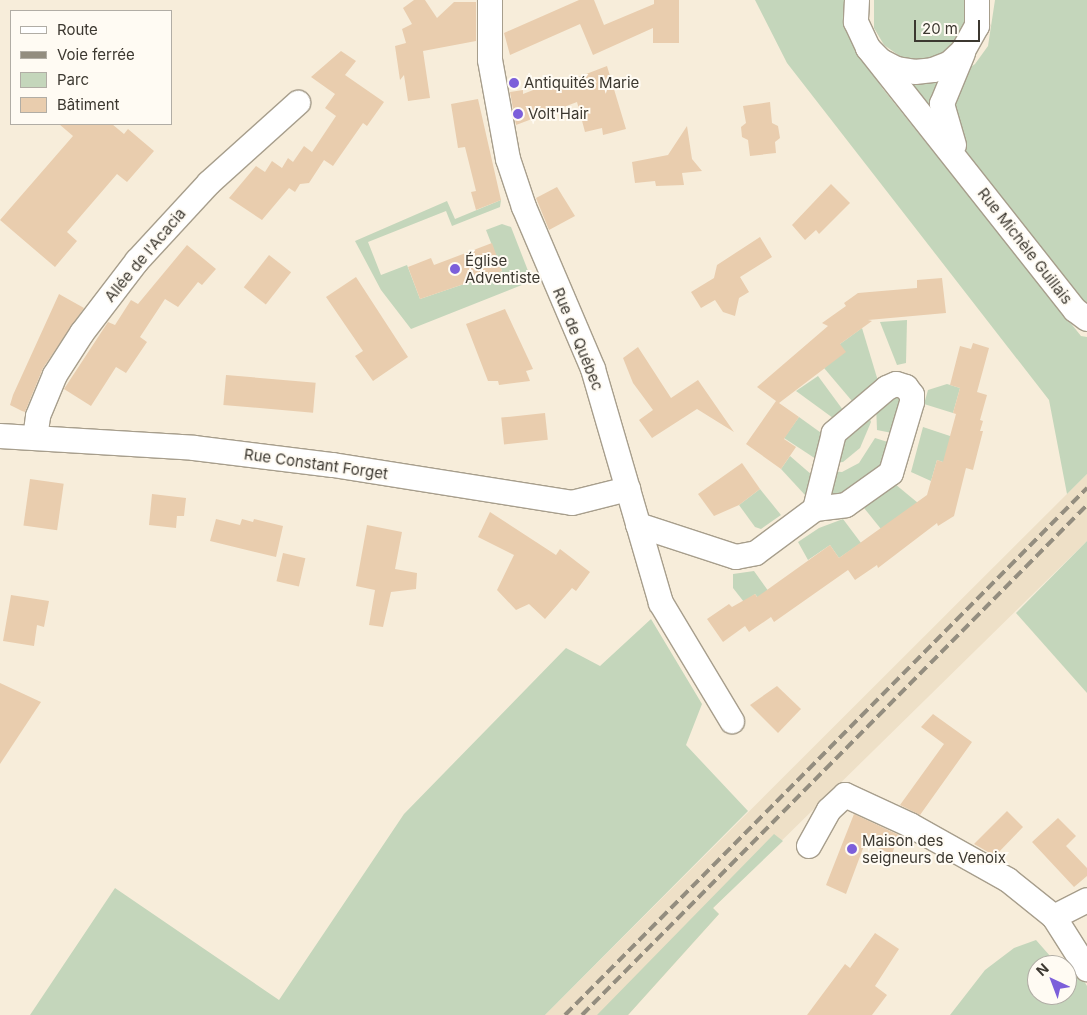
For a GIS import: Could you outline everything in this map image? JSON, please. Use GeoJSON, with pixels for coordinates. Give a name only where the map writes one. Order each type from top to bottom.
{"type":"FeatureCollection","features":[{"type":"Feature","properties":{"kind":"street","name":"Rue de Québec"},"geometry":{"type":"LineString","coordinates":[[490,0],[490,60],[508,159],[524,207],[593,369],[661,603],[732,721]]}},
{"type":"Feature","properties":{"kind":"street","name":"Rue Michèle Guillais"},"geometry":{"type":"LineString","coordinates":[[857,0],[856,22],[868,48],[1075,310],[1087,319]]}},
{"type":"Feature","properties":{"kind":"street","name":"Rue Michèle Guillais"},"geometry":{"type":"LineString","coordinates":[[965,170],[949,134],[942,104],[963,51],[976,26],[977,0]]}},
{"type":"Feature","properties":{"kind":"street","name":"Rue Michèle Guillais"},"geometry":{"type":"LineString","coordinates":[[868,48],[881,61],[897,69],[915,72],[933,70],[950,63],[963,51]]}},
{"type":"Feature","properties":{"kind":"street","name":"Allée de l'Acacia"},"geometry":{"type":"LineString","coordinates":[[35,438],[38,416],[55,375],[82,333],[136,261],[208,183],[298,103]]}},
{"type":"Feature","properties":{"kind":"street"},"geometry":{"type":"LineString","coordinates":[[638,525],[736,558],[746,557],[815,510],[846,505],[891,472],[912,402],[912,395],[906,388],[896,384],[887,388],[834,433],[815,510]]}},
{"type":"Feature","properties":{"kind":"street","name":"Rue Constant Forget"},"geometry":{"type":"LineString","coordinates":[[0,436],[194,448],[352,468],[572,503],[628,489]]}},
{"type":"Feature","properties":{"kind":"street"},"geometry":{"type":"LineString","coordinates":[[809,846],[829,810],[845,795],[982,863],[1054,917],[1087,969]]}},
{"type":"Feature","properties":{"kind":"street"},"geometry":{"type":"LineString","coordinates":[[1054,917],[1087,900]]}},
{"type":"Feature","properties":{"kind":"shaded area"},"geometry":{"type":"Polygon","coordinates":[[[1087,474],[1087,541],[713,908],[719,914],[628,1015],[545,1015],[1087,474]]]}},
{"type":"Feature","properties":{"kind":"green space"},"geometry":{"type":"Polygon","coordinates":[[[755,0],[844,0],[844,24],[853,45],[883,89],[1081,336],[1087,337],[1087,474],[1067,494],[1049,400],[787,63],[755,0]]]}},
{"type":"Feature","properties":{"kind":"green space"},"geometry":{"type":"Polygon","coordinates":[[[874,0],[965,0],[967,12],[963,30],[953,46],[937,56],[919,60],[901,57],[884,45],[874,28],[874,0]]]}},
{"type":"Feature","properties":{"kind":"green space"},"geometry":{"type":"Polygon","coordinates":[[[995,0],[1087,0],[1087,305],[962,149],[951,107],[959,75],[975,64],[988,46],[995,0]]]}},
{"type":"Feature","properties":{"kind":"green space"},"geometry":{"type":"Polygon","coordinates":[[[939,82],[938,129],[902,84],[939,82]]]}},
{"type":"Feature","properties":{"kind":"green space"},"geometry":{"type":"Polygon","coordinates":[[[501,200],[500,207],[452,226],[446,211],[368,242],[381,275],[407,265],[420,299],[502,271],[486,230],[502,224],[511,227],[532,281],[411,329],[381,290],[355,241],[447,201],[455,219],[501,200]]]}},
{"type":"Feature","properties":{"kind":"green space"},"geometry":{"type":"Polygon","coordinates":[[[907,320],[906,363],[897,365],[880,322],[907,320]]]}},
{"type":"Feature","properties":{"kind":"green space"},"geometry":{"type":"Polygon","coordinates":[[[862,328],[878,381],[852,401],[824,368],[840,344],[862,328]]]}},
{"type":"Feature","properties":{"kind":"green space"},"geometry":{"type":"Polygon","coordinates":[[[818,376],[843,410],[833,418],[796,391],[818,376]]]}},
{"type":"Feature","properties":{"kind":"green space"},"geometry":{"type":"Polygon","coordinates":[[[947,384],[960,388],[953,413],[924,404],[928,390],[947,384]]]}},
{"type":"Feature","properties":{"kind":"green space"},"geometry":{"type":"Polygon","coordinates":[[[889,393],[901,397],[897,434],[877,430],[876,403],[889,393]]]}},
{"type":"Feature","properties":{"kind":"green space"},"geometry":{"type":"Polygon","coordinates":[[[867,411],[871,422],[860,448],[843,462],[832,463],[841,433],[867,411]]]}},
{"type":"Feature","properties":{"kind":"green space"},"geometry":{"type":"Polygon","coordinates":[[[799,417],[824,435],[816,459],[784,438],[799,417]]]}},
{"type":"Feature","properties":{"kind":"green space"},"geometry":{"type":"Polygon","coordinates":[[[923,427],[953,437],[946,463],[937,460],[931,481],[911,472],[923,427]]]}},
{"type":"Feature","properties":{"kind":"green space"},"geometry":{"type":"Polygon","coordinates":[[[875,438],[894,444],[888,467],[841,499],[830,498],[830,471],[842,472],[859,463],[875,438]]]}},
{"type":"Feature","properties":{"kind":"green space"},"geometry":{"type":"Polygon","coordinates":[[[790,456],[812,475],[805,495],[781,469],[790,456]]]}},
{"type":"Feature","properties":{"kind":"green space"},"geometry":{"type":"Polygon","coordinates":[[[895,484],[918,503],[881,529],[864,508],[895,484]]]}},
{"type":"Feature","properties":{"kind":"green space"},"geometry":{"type":"Polygon","coordinates":[[[760,489],[781,515],[761,529],[755,527],[739,505],[760,489]]]}},
{"type":"Feature","properties":{"kind":"green space"},"geometry":{"type":"Polygon","coordinates":[[[843,519],[861,543],[839,558],[830,545],[808,560],[798,542],[819,528],[843,519]]]}},
{"type":"Feature","properties":{"kind":"green space"},"geometry":{"type":"Polygon","coordinates":[[[1087,541],[1087,693],[1016,613],[1087,541]]]}},
{"type":"Feature","properties":{"kind":"green space"},"geometry":{"type":"Polygon","coordinates":[[[754,571],[769,592],[759,599],[755,594],[744,602],[733,588],[733,574],[754,571]]]}},
{"type":"Feature","properties":{"kind":"green space"},"geometry":{"type":"Polygon","coordinates":[[[651,619],[702,704],[686,745],[748,811],[545,1015],[30,1015],[115,888],[279,1000],[404,814],[566,648],[600,666],[651,619]]]}},
{"type":"Feature","properties":{"kind":"green space"},"geometry":{"type":"Polygon","coordinates":[[[774,834],[783,841],[713,908],[719,914],[628,1015],[597,1015],[774,834]]]}},
{"type":"Feature","properties":{"kind":"green space"},"geometry":{"type":"Polygon","coordinates":[[[1036,940],[1049,955],[1027,955],[1027,1005],[1077,1005],[1077,969],[1087,986],[1087,1015],[950,1015],[985,970],[1014,948],[1036,940]]]}},
{"type":"Feature","properties":{"kind":"building"},"geometry":{"type":"Polygon","coordinates":[[[414,0],[425,0],[437,18],[454,2],[476,2],[476,41],[423,51],[430,98],[408,101],[404,75],[400,80],[395,46],[406,43],[402,29],[412,24],[403,8],[414,0]]]}},
{"type":"Feature","properties":{"kind":"building"},"geometry":{"type":"Polygon","coordinates":[[[579,0],[594,0],[604,25],[654,4],[654,0],[679,0],[679,43],[653,43],[653,28],[593,55],[580,24],[510,55],[504,33],[579,0]]]}},
{"type":"Feature","properties":{"kind":"building"},"geometry":{"type":"Polygon","coordinates":[[[341,51],[356,61],[345,75],[384,102],[367,126],[363,123],[333,166],[324,160],[309,183],[300,184],[295,192],[289,188],[262,220],[229,198],[256,166],[265,172],[272,161],[282,168],[288,158],[293,162],[304,146],[312,152],[336,116],[325,108],[335,94],[311,77],[341,51]]]}},
{"type":"Feature","properties":{"kind":"building"},"geometry":{"type":"Polygon","coordinates":[[[607,66],[626,129],[603,135],[602,128],[585,132],[577,102],[516,125],[510,92],[523,90],[523,94],[546,85],[547,89],[607,66]]]}},
{"type":"Feature","properties":{"kind":"building"},"geometry":{"type":"Polygon","coordinates":[[[478,99],[501,200],[476,210],[471,192],[476,191],[465,147],[458,148],[451,104],[478,99]]]}},
{"type":"Feature","properties":{"kind":"building"},"geometry":{"type":"Polygon","coordinates":[[[770,102],[772,123],[778,126],[780,138],[775,142],[776,153],[750,156],[748,140],[742,137],[741,127],[746,123],[743,106],[770,102]]]}},
{"type":"Feature","properties":{"kind":"building"},"geometry":{"type":"Polygon","coordinates":[[[60,125],[113,125],[124,134],[128,129],[154,151],[127,182],[117,174],[67,232],[77,241],[55,267],[0,220],[73,136],[60,125]]]}},
{"type":"Feature","properties":{"kind":"building"},"geometry":{"type":"Polygon","coordinates":[[[687,126],[692,159],[702,171],[682,173],[684,185],[656,186],[655,181],[635,183],[632,162],[668,155],[687,126]]]}},
{"type":"Feature","properties":{"kind":"building"},"geometry":{"type":"Polygon","coordinates":[[[831,184],[850,203],[819,234],[816,230],[805,240],[792,225],[831,184]]]}},
{"type":"Feature","properties":{"kind":"building"},"geometry":{"type":"Polygon","coordinates":[[[557,187],[575,216],[549,230],[536,198],[557,187]]]}},
{"type":"Feature","properties":{"kind":"building"},"geometry":{"type":"Polygon","coordinates":[[[760,237],[772,257],[740,277],[749,292],[739,298],[735,316],[723,312],[715,300],[701,308],[691,292],[714,278],[717,265],[760,237]]]}},
{"type":"Feature","properties":{"kind":"building","name":"Église Adventiste"},"geometry":{"type":"Polygon","coordinates":[[[492,243],[502,271],[420,299],[408,267],[431,258],[434,265],[492,243]]]}},
{"type":"Feature","properties":{"kind":"building"},"geometry":{"type":"Polygon","coordinates":[[[187,245],[216,269],[202,285],[198,282],[178,307],[165,299],[140,337],[147,342],[126,373],[116,367],[91,406],[64,389],[108,322],[115,325],[131,300],[138,304],[187,245]]]}},
{"type":"Feature","properties":{"kind":"building"},"geometry":{"type":"Polygon","coordinates":[[[269,255],[291,272],[266,305],[244,287],[269,255]]]}},
{"type":"Feature","properties":{"kind":"building"},"geometry":{"type":"Polygon","coordinates":[[[356,277],[408,357],[373,381],[355,356],[363,351],[326,297],[356,277]]]}},
{"type":"Feature","properties":{"kind":"building"},"geometry":{"type":"Polygon","coordinates":[[[942,278],[946,313],[868,320],[872,321],[840,344],[846,352],[779,403],[799,417],[784,439],[796,447],[781,469],[746,444],[776,401],[757,387],[828,326],[822,323],[846,306],[844,303],[858,293],[917,288],[917,280],[942,278]]]}},
{"type":"Feature","properties":{"kind":"building"},"geometry":{"type":"Polygon","coordinates":[[[59,294],[84,308],[43,368],[25,412],[10,405],[59,294]]]}},
{"type":"Feature","properties":{"kind":"building"},"geometry":{"type":"Polygon","coordinates":[[[505,309],[533,369],[526,371],[530,381],[499,385],[498,381],[488,381],[466,324],[505,309]]]}},
{"type":"Feature","properties":{"kind":"building"},"geometry":{"type":"Polygon","coordinates":[[[973,343],[989,348],[977,392],[987,395],[980,420],[983,421],[980,431],[983,431],[973,470],[966,468],[954,516],[938,526],[937,523],[878,568],[877,565],[855,580],[848,570],[774,622],[771,617],[749,632],[745,626],[723,642],[707,619],[729,604],[732,607],[755,594],[757,597],[830,545],[839,558],[927,495],[937,460],[943,462],[956,414],[953,413],[960,388],[950,385],[960,346],[971,349],[973,343]]]}},
{"type":"Feature","properties":{"kind":"building"},"geometry":{"type":"Polygon","coordinates":[[[638,347],[671,398],[698,380],[734,432],[697,409],[652,438],[639,420],[653,410],[633,383],[623,358],[638,347]]]}},
{"type":"Feature","properties":{"kind":"building"},"geometry":{"type":"Polygon","coordinates":[[[226,375],[316,383],[313,413],[223,405],[226,375]]]}},
{"type":"Feature","properties":{"kind":"building"},"geometry":{"type":"Polygon","coordinates":[[[545,413],[548,440],[504,444],[501,418],[545,413]]]}},
{"type":"Feature","properties":{"kind":"building"},"geometry":{"type":"Polygon","coordinates":[[[742,463],[760,489],[739,505],[714,516],[698,494],[742,463]]]}},
{"type":"Feature","properties":{"kind":"building"},"geometry":{"type":"Polygon","coordinates":[[[30,479],[64,484],[57,530],[23,526],[30,479]]]}},
{"type":"Feature","properties":{"kind":"building"},"geometry":{"type":"Polygon","coordinates":[[[152,494],[186,498],[184,516],[177,516],[176,528],[149,525],[152,494]]]}},
{"type":"Feature","properties":{"kind":"building"},"geometry":{"type":"Polygon","coordinates":[[[490,512],[556,555],[560,549],[590,572],[576,591],[572,588],[545,619],[529,604],[516,610],[497,590],[514,555],[478,537],[490,512]]]}},
{"type":"Feature","properties":{"kind":"building"},"geometry":{"type":"Polygon","coordinates":[[[216,519],[240,525],[242,519],[253,522],[254,519],[283,526],[276,557],[210,541],[216,519]]]}},
{"type":"Feature","properties":{"kind":"building"},"geometry":{"type":"Polygon","coordinates":[[[367,525],[402,532],[395,569],[417,573],[416,589],[391,592],[383,627],[369,625],[375,590],[356,586],[367,525]]]}},
{"type":"Feature","properties":{"kind":"building"},"geometry":{"type":"Polygon","coordinates":[[[283,553],[305,558],[299,586],[276,581],[283,553]]]}},
{"type":"Feature","properties":{"kind":"building"},"geometry":{"type":"Polygon","coordinates":[[[11,595],[49,601],[44,627],[37,625],[34,646],[3,641],[11,595]]]}},
{"type":"Feature","properties":{"kind":"building"},"geometry":{"type":"Polygon","coordinates":[[[0,683],[41,702],[0,764],[0,683]]]}},
{"type":"Feature","properties":{"kind":"building"},"geometry":{"type":"Polygon","coordinates":[[[777,686],[801,709],[778,733],[750,705],[777,686]]]}},
{"type":"Feature","properties":{"kind":"building"},"geometry":{"type":"Polygon","coordinates":[[[933,714],[972,742],[920,815],[900,805],[944,744],[921,727],[933,714]]]}},
{"type":"Feature","properties":{"kind":"building"},"geometry":{"type":"Polygon","coordinates":[[[1007,811],[1023,827],[995,856],[974,844],[1007,811]]]}},
{"type":"Feature","properties":{"kind":"building","name":"Maison des seigneurs de Venoix"},"geometry":{"type":"Polygon","coordinates":[[[854,814],[899,835],[892,854],[865,843],[846,894],[826,885],[854,814]]]}},
{"type":"Feature","properties":{"kind":"building"},"geometry":{"type":"Polygon","coordinates":[[[1058,818],[1076,836],[1066,846],[1087,868],[1087,876],[1074,887],[1032,842],[1058,818]]]}},
{"type":"Feature","properties":{"kind":"building"},"geometry":{"type":"Polygon","coordinates":[[[875,933],[899,949],[875,986],[887,995],[872,1015],[807,1015],[845,964],[850,968],[875,933]]]}},
{"type":"Feature","properties":{"kind":"railway"},"geometry":{"type":"LineString","coordinates":[[565,1015],[1087,488]]}},
{"type":"Feature","properties":{"kind":"railway"},"geometry":{"type":"LineString","coordinates":[[582,1015],[1087,505]]}},
{"type":"Feature","properties":{"kind":"place","name":"Antiquités Marie"},"geometry":{"type":"Point","coordinates":[514,83]}},
{"type":"Feature","properties":{"kind":"place","name":"Volt'Hair"},"geometry":{"type":"Point","coordinates":[518,114]}},
{"type":"Feature","properties":{"kind":"place","name":"Église Adventiste"},"geometry":{"type":"Point","coordinates":[455,269]}},
{"type":"Feature","properties":{"kind":"place","name":"Maison des seigneurs de Venoix"},"geometry":{"type":"Point","coordinates":[852,849]}}]}
